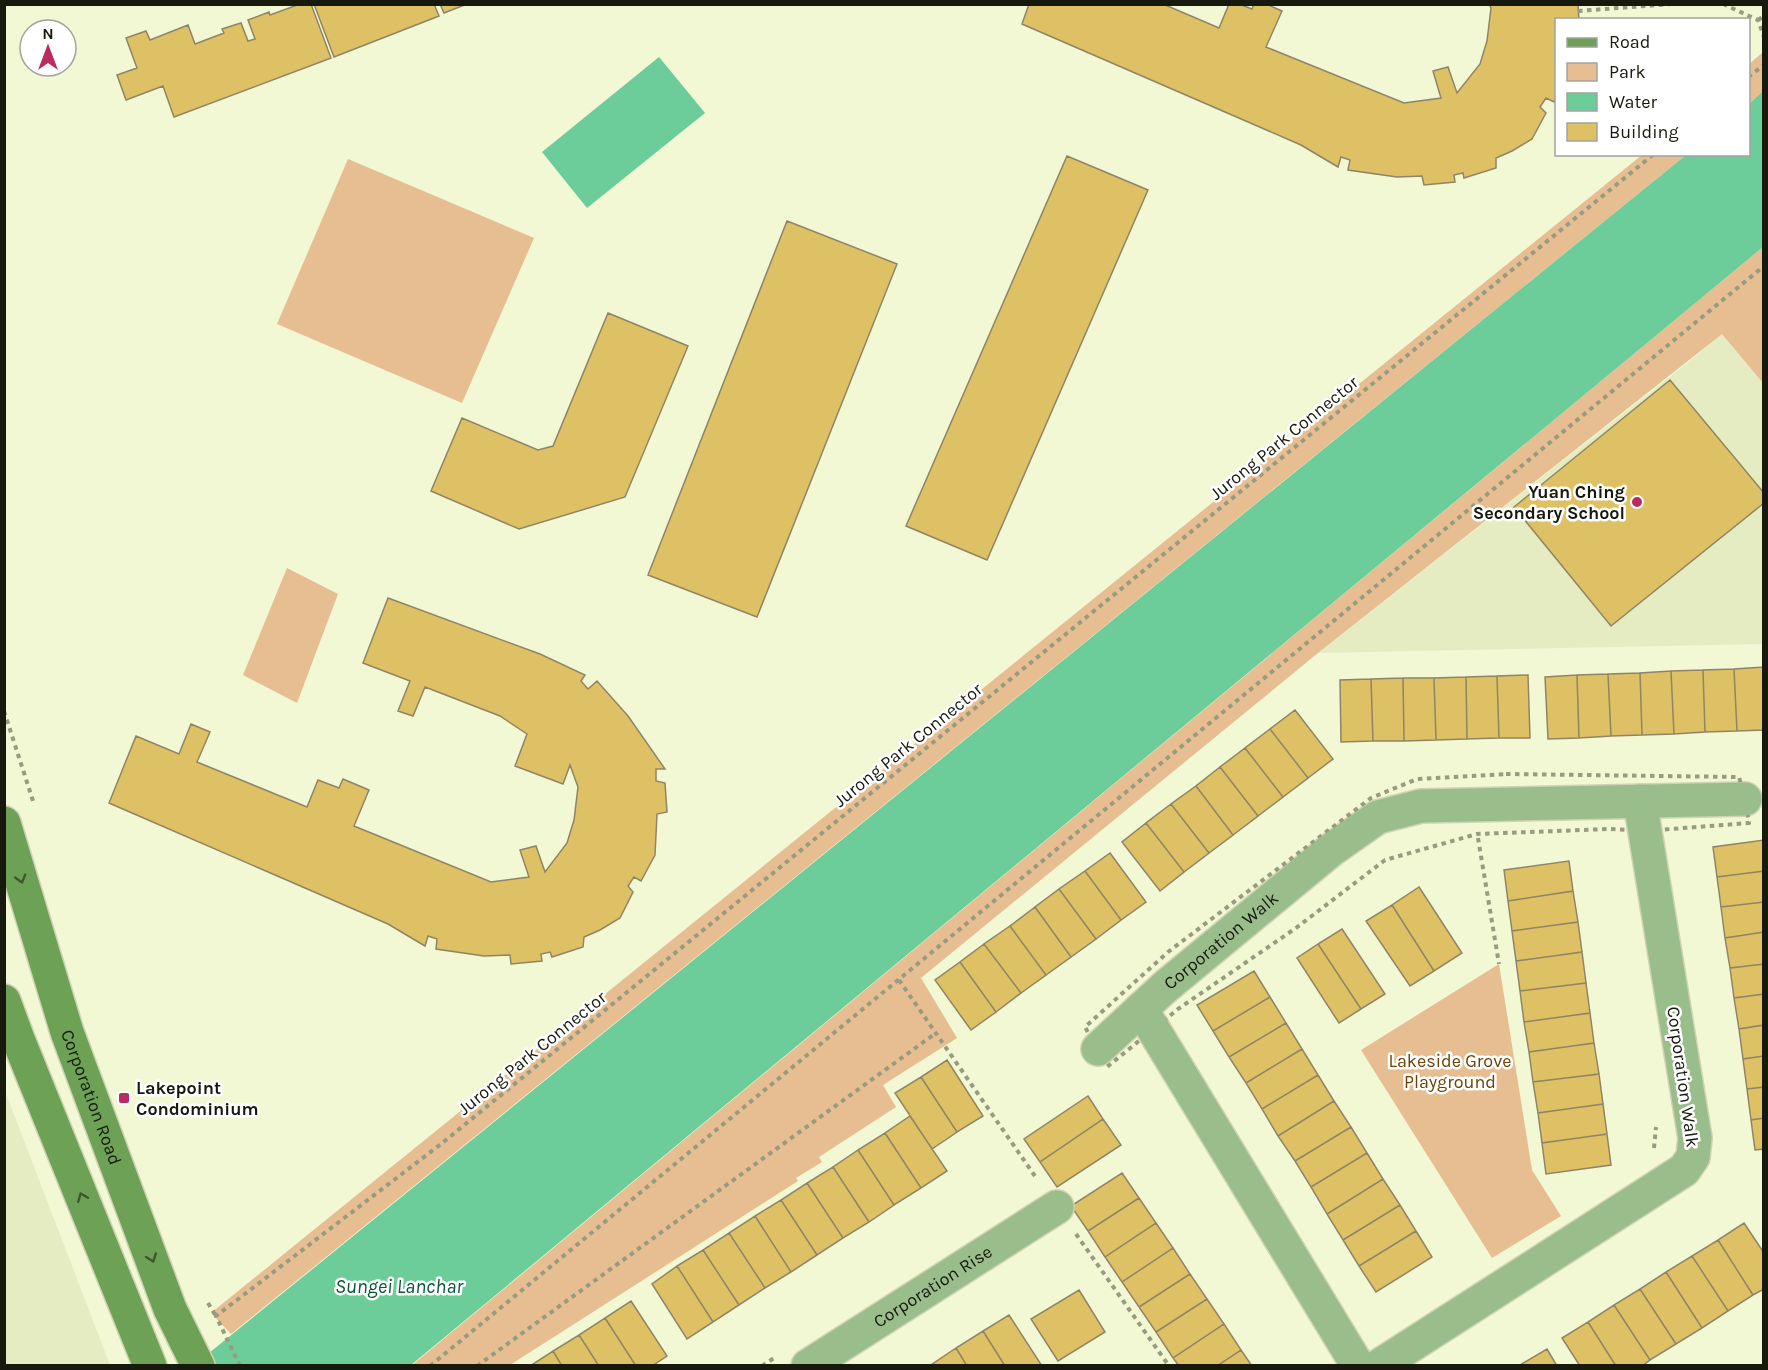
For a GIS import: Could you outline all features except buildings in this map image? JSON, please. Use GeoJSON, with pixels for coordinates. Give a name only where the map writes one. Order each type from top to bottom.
{"type":"FeatureCollection","features":[{"type":"Feature","properties":{"kind":"main road","name":"Corporation Road"},"geometry":{"type":"LineString","coordinates":[[4,823],[68,1032],[170,1309],[193,1354]]}},
{"type":"Feature","properties":{"kind":"main road"},"geometry":{"type":"LineString","coordinates":[[4,1001],[150,1365]]}},
{"type":"Feature","properties":{"kind":"street","name":"Corporation Walk"},"geometry":{"type":"LineString","coordinates":[[1098,1048],[1165,987],[1331,850],[1378,817],[1421,806],[1475,819],[1654,820],[1746,799]]}},
{"type":"Feature","properties":{"kind":"street","name":"Corporation Walk"},"geometry":{"type":"LineString","coordinates":[[1378,1365],[1684,1170],[1693,1157],[1695,1138],[1654,820]]}},
{"type":"Feature","properties":{"kind":"street"},"geometry":{"type":"LineString","coordinates":[[1141,1009],[1358,1365]]}},
{"type":"Feature","properties":{"kind":"street","name":"Corporation Rise"},"geometry":{"type":"LineString","coordinates":[[808,1365],[1057,1207]]}},
{"type":"Feature","properties":{"kind":"path"},"geometry":{"type":"LineString","coordinates":[[1578,11],[1672,4]]}},
{"type":"Feature","properties":{"kind":"path"},"geometry":{"type":"LineString","coordinates":[[1723,4],[1758,20],[1764,37]]}},
{"type":"Feature","properties":{"kind":"path"},"geometry":{"type":"LineString","coordinates":[[1758,20],[1764,16]]}},
{"type":"Feature","properties":{"kind":"path"},"geometry":{"type":"LineString","coordinates":[[1750,77],[1764,65]]}},
{"type":"Feature","properties":{"kind":"path","name":"Jurong Park Connector"},"geometry":{"type":"LineString","coordinates":[[218,1318],[451,1137],[1652,156]]}},
{"type":"Feature","properties":{"kind":"path"},"geometry":{"type":"LineString","coordinates":[[430,1365],[1764,266]]}},
{"type":"Feature","properties":{"kind":"path"},"geometry":{"type":"LineString","coordinates":[[4,711],[36,810]]}},
{"type":"Feature","properties":{"kind":"path"},"geometry":{"type":"LineString","coordinates":[[1179,1009],[1296,928],[1385,860],[1475,819],[1609,830],[1654,820],[1749,823],[1746,799]]}},
{"type":"Feature","properties":{"kind":"path"},"geometry":{"type":"LineString","coordinates":[[1475,819],[1499,964]]}},
{"type":"Feature","properties":{"kind":"path"},"geometry":{"type":"LineString","coordinates":[[1654,820],[1678,839]]}},
{"type":"Feature","properties":{"kind":"path"},"geometry":{"type":"LineString","coordinates":[[1609,830],[1611,840]]}},
{"type":"Feature","properties":{"kind":"path"},"geometry":{"type":"LineString","coordinates":[[899,980],[1169,1365]]}},
{"type":"Feature","properties":{"kind":"path"},"geometry":{"type":"LineString","coordinates":[[477,1365],[936,1033]]}},
{"type":"Feature","properties":{"kind":"path"},"geometry":{"type":"LineString","coordinates":[[1652,1152],[1656,1146],[1654,1115]]}},
{"type":"Feature","properties":{"kind":"path"},"geometry":{"type":"LineString","coordinates":[[203,1297],[218,1318],[240,1365]]}},
{"type":"Feature","properties":{"kind":"shaded area","name":"Yuan Ching Secondary School"},"geometry":{"type":"Polygon","coordinates":[[[1763,297],[1763,644],[1318,653],[1690,361],[1763,297]]]}},
{"type":"Feature","properties":{"kind":"shaded area"},"geometry":{"type":"Polygon","coordinates":[[[5,1091],[110,1365],[5,1365],[5,1091]]]}},
{"type":"Feature","properties":{"kind":"green space"},"geometry":{"type":"Polygon","coordinates":[[[1763,52],[1763,91],[1750,103],[1750,63],[1763,52]]]}},
{"type":"Feature","properties":{"kind":"green space"},"geometry":{"type":"Polygon","coordinates":[[[1641,156],[1685,156],[231,1334],[211,1313],[1641,156]]]}},
{"type":"Feature","properties":{"kind":"green space"},"geometry":{"type":"Polygon","coordinates":[[[348,159],[534,238],[462,403],[277,324],[348,159]]]}},
{"type":"Feature","properties":{"kind":"green space"},"geometry":{"type":"Polygon","coordinates":[[[1763,247],[1763,383],[1722,334],[1318,653],[921,978],[957,1038],[883,1085],[896,1107],[819,1157],[822,1162],[796,1178],[798,1181],[510,1365],[411,1366],[1763,247]]]}},
{"type":"Feature","properties":{"kind":"green space"},"geometry":{"type":"Polygon","coordinates":[[[287,568],[338,594],[297,703],[243,675],[287,568]]]}},
{"type":"Feature","properties":{"kind":"green space","name":"Lakeside Grove Playground"},"geometry":{"type":"Polygon","coordinates":[[[1499,964],[1532,1170],[1561,1216],[1492,1258],[1361,1050],[1499,964]]]}},
{"type":"Feature","properties":{"kind":"water"},"geometry":{"type":"Polygon","coordinates":[[[659,57],[705,113],[587,208],[542,152],[659,57]]]}},
{"type":"Feature","properties":{"kind":"water","name":"Sungei Lanchar"},"geometry":{"type":"Polygon","coordinates":[[[1763,91],[1763,247],[411,1365],[193,1366],[1685,156],[1750,156],[1750,103],[1763,91]]]}},
{"type":"Feature","properties":{"kind":"place","name":"Yuan Ching Secondary School"},"geometry":{"type":"Point","coordinates":[1637,502]}},
{"type":"Feature","properties":{"kind":"place","name":"Lakepoint Condominium"},"geometry":{"type":"Point","coordinates":[124,1098]}}]}
